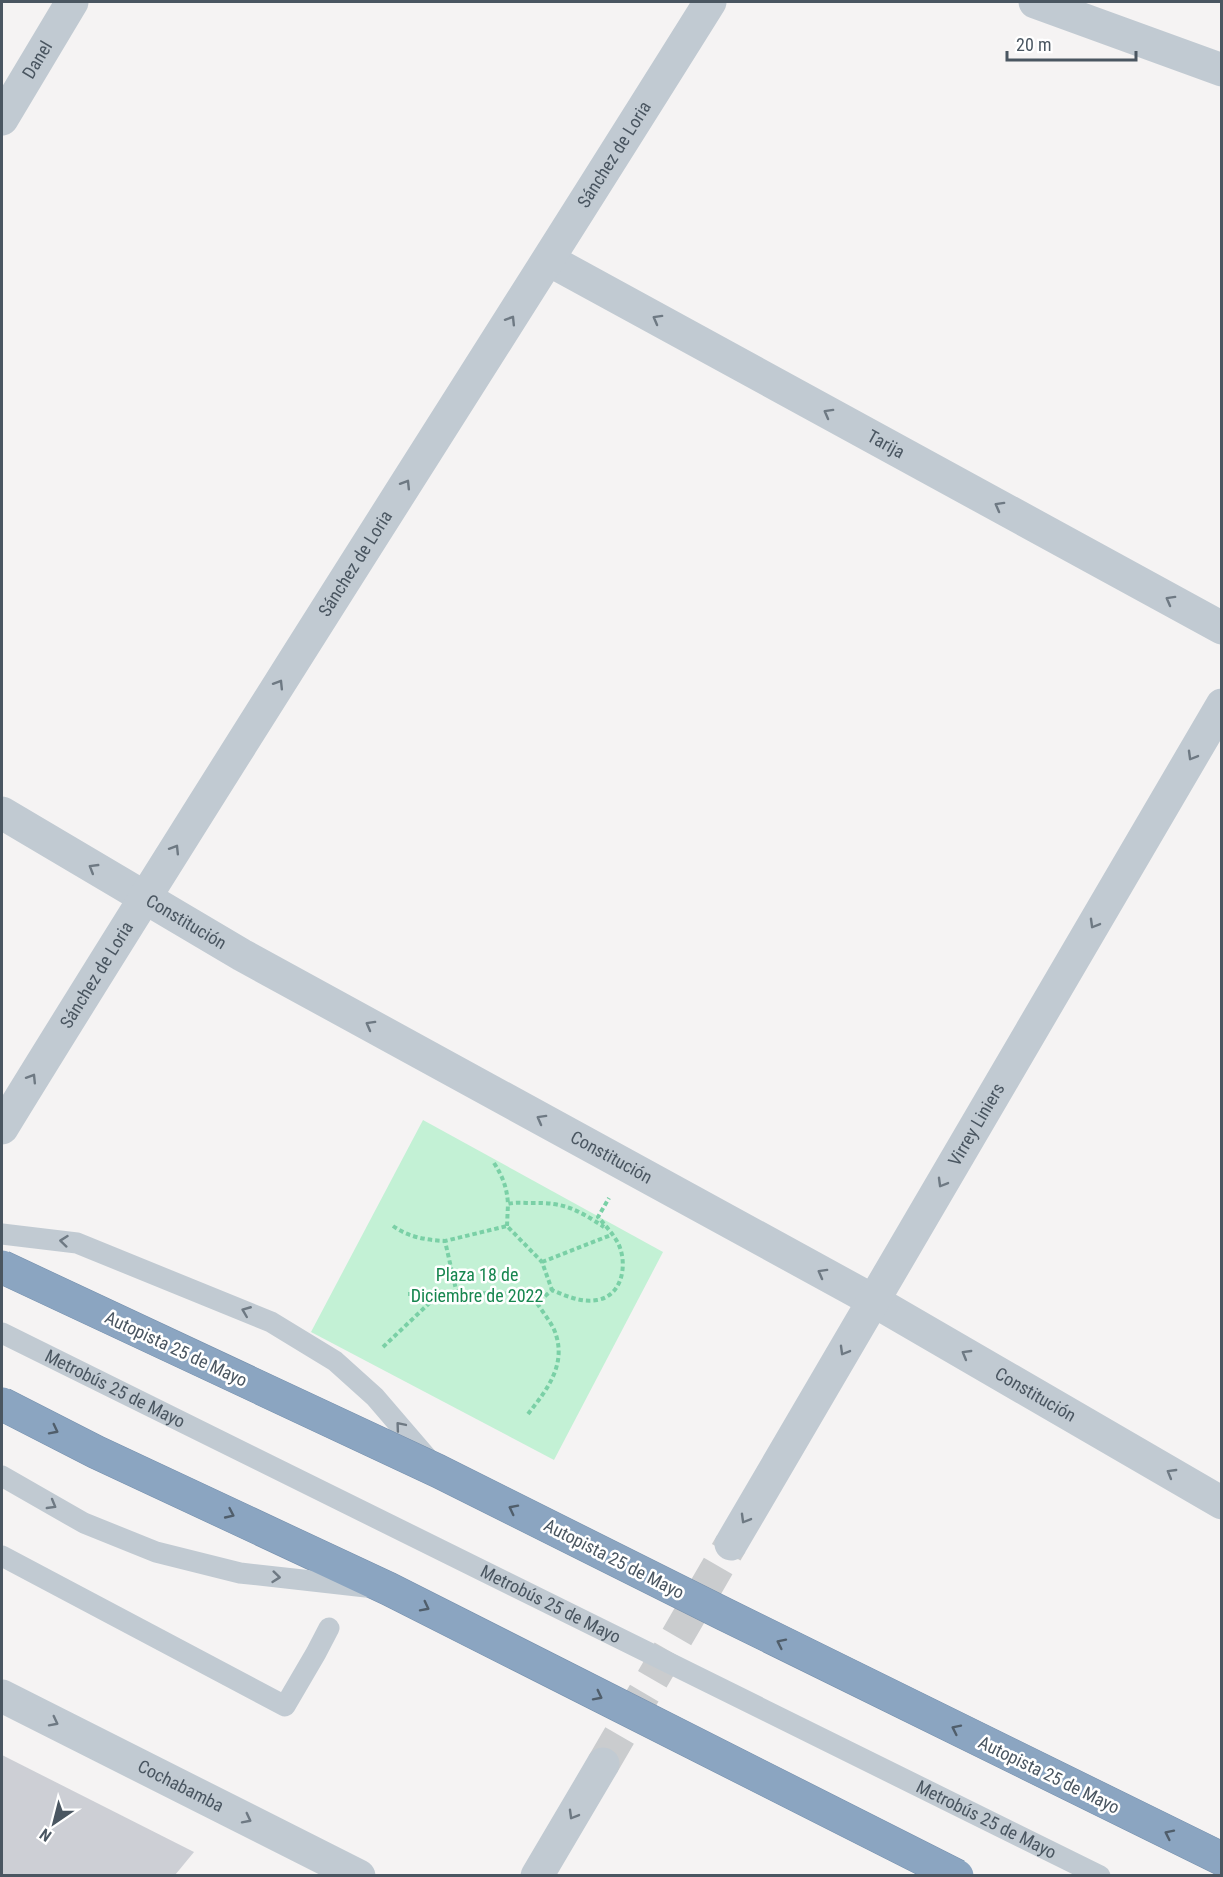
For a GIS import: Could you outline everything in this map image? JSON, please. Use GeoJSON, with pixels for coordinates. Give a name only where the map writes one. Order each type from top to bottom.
{"type":"FeatureCollection","features":[{"type":"Feature","properties":{"kind":"highway","name":"Autopista 25 de Mayo"},"geometry":{"type":"LineString","coordinates":[[2,1268],[438,1471],[1221,1859]]}},
{"type":"Feature","properties":{"kind":"highway"},"geometry":{"type":"LineString","coordinates":[[2,1404],[96,1452],[389,1589],[957,1875]]}},
{"type":"Feature","properties":{"kind":"street","name":"Danel"},"geometry":{"type":"LineString","coordinates":[[2,119],[72,2]]}},
{"type":"Feature","properties":{"kind":"street","name":"Sánchez de Loria"},"geometry":{"type":"LineString","coordinates":[[2,1128],[143,898],[549,260],[710,2]]}},
{"type":"Feature","properties":{"kind":"street"},"geometry":{"type":"LineString","coordinates":[[1035,2],[1221,70]]}},
{"type":"Feature","properties":{"kind":"street","name":"Tarija"},"geometry":{"type":"LineString","coordinates":[[549,260],[1221,628]]}},
{"type":"Feature","properties":{"kind":"street","name":"Virrey Liniers"},"geometry":{"type":"LineString","coordinates":[[731,1544],[1221,705]]}},
{"type":"Feature","properties":{"kind":"street","name":"Constitución"},"geometry":{"type":"LineString","coordinates":[[2,813],[242,955],[874,1300],[1221,1503]]}},
{"type":"Feature","properties":{"kind":"street","name":"Cochabamba"},"geometry":{"type":"LineString","coordinates":[[2,1696],[359,1875]]}},
{"type":"Feature","properties":{"kind":"street"},"geometry":{"type":"LineString","coordinates":[[537,1875],[603,1764]]}},
{"type":"Feature","properties":{"kind":"lane"},"geometry":{"type":"LineString","coordinates":[[2,1234],[77,1243],[271,1322],[334,1361],[375,1396],[438,1471]]}},
{"type":"Feature","properties":{"kind":"lane","name":"Metrobús 25 de Mayo"},"geometry":{"type":"LineString","coordinates":[[2,1333],[1100,1875]]}},
{"type":"Feature","properties":{"kind":"lane"},"geometry":{"type":"LineString","coordinates":[[2,1476],[84,1523],[156,1552],[240,1573],[389,1589]]}},
{"type":"Feature","properties":{"kind":"lane"},"geometry":{"type":"LineString","coordinates":[[2,1556],[285,1706],[329,1628]]}},
{"type":"Feature","properties":{"kind":"path"},"geometry":{"type":"LineString","coordinates":[[494,1163],[504,1179],[507,1191],[507,1226],[542,1262],[552,1290]]}},
{"type":"Feature","properties":{"kind":"path"},"geometry":{"type":"LineString","coordinates":[[552,1290],[584,1301],[608,1297],[616,1288],[622,1276],[623,1261],[618,1243],[598,1217],[627,1166]]}},
{"type":"Feature","properties":{"kind":"path"},"geometry":{"type":"LineString","coordinates":[[508,1204],[565,1205],[608,1229]]}},
{"type":"Feature","properties":{"kind":"path"},"geometry":{"type":"LineString","coordinates":[[393,1226],[417,1238],[445,1241],[507,1226]]}},
{"type":"Feature","properties":{"kind":"path"},"geometry":{"type":"LineString","coordinates":[[542,1262],[611,1235]]}},
{"type":"Feature","properties":{"kind":"path"},"geometry":{"type":"LineString","coordinates":[[445,1241],[457,1294]]}},
{"type":"Feature","properties":{"kind":"path"},"geometry":{"type":"LineString","coordinates":[[537,1303],[552,1290]]}},
{"type":"Feature","properties":{"kind":"path"},"geometry":{"type":"LineString","coordinates":[[408,1294],[522,1293],[537,1303],[556,1333],[560,1356],[555,1375],[528,1414]]}},
{"type":"Feature","properties":{"kind":"path"},"geometry":{"type":"LineString","coordinates":[[383,1347],[440,1294]]}},
{"type":"Feature","properties":{"kind":"green space","name":"Plaza 18 de Diciembre de 2022"},"geometry":{"type":"Polygon","coordinates":[[[423,1120],[663,1252],[554,1460],[311,1332],[423,1120]]]}},
{"type":"Feature","properties":{"kind":"building"},"geometry":{"type":"Polygon","coordinates":[[[2,1755],[194,1852],[175,1875],[2,1875],[2,1755]]]}},
{"type":"Feature","properties":{"kind":"tunnel"},"geometry":{"type":"LineString","coordinates":[[603,1764],[731,1544]]}}]}
